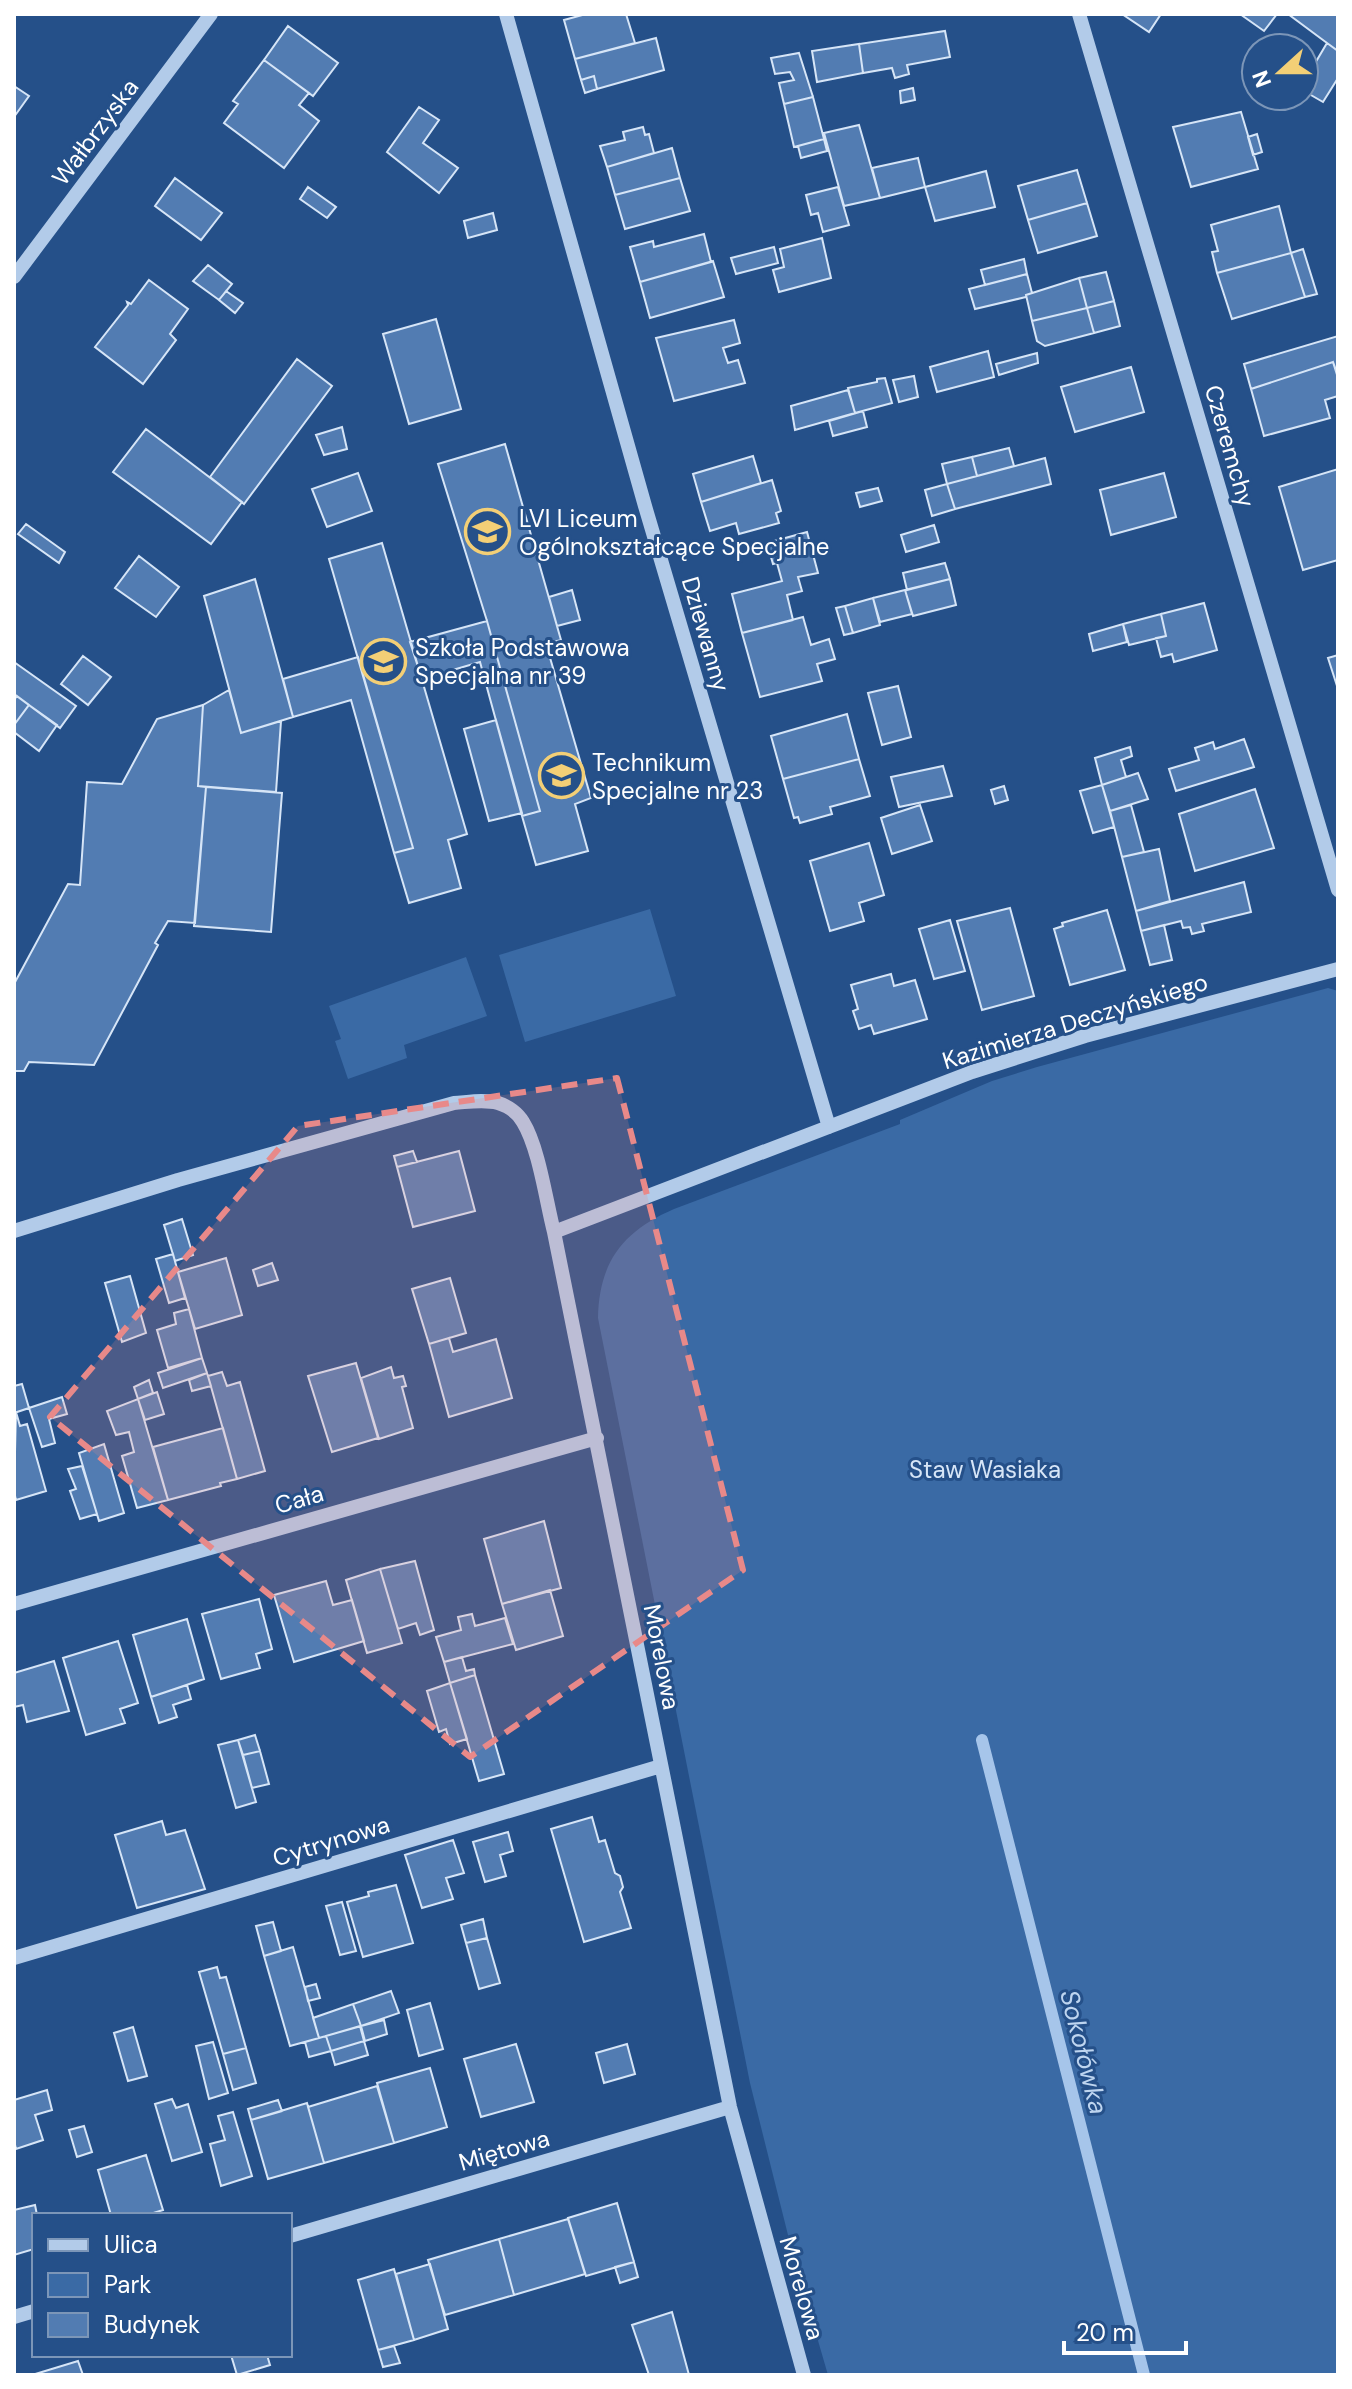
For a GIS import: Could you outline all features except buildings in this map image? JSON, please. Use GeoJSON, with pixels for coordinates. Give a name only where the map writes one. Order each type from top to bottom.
{"type":"FeatureCollection","features":[{"type":"Feature","properties":{"kind":"street","name":"Wałbrzyska"},"geometry":{"type":"LineString","coordinates":[[14,277],[211,14]]}},
{"type":"Feature","properties":{"kind":"street","name":"Dziewanny"},"geometry":{"type":"LineString","coordinates":[[506,14],[641,491],[829,1127]]}},
{"type":"Feature","properties":{"kind":"street","name":"Czeremchy"},"geometry":{"type":"LineString","coordinates":[[1079,14],[1338,890]]}},
{"type":"Feature","properties":{"kind":"street","name":"Kazimierza Deczyńskiego"},"geometry":{"type":"LineString","coordinates":[[829,1127],[1027,1053],[1338,969]]}},
{"type":"Feature","properties":{"kind":"street","name":"Morelowa"},"geometry":{"type":"LineString","coordinates":[[14,1231],[178,1180],[454,1103],[498,1103],[512,1109],[522,1120],[535,1156],[554,1232],[730,2107],[804,2375]]}},
{"type":"Feature","properties":{"kind":"street"},"geometry":{"type":"LineString","coordinates":[[554,1232],[829,1127]]}},
{"type":"Feature","properties":{"kind":"street","name":"Cała"},"geometry":{"type":"LineString","coordinates":[[14,1604],[597,1438]]}},
{"type":"Feature","properties":{"kind":"street","name":"Cytrynowa"},"geometry":{"type":"LineString","coordinates":[[14,1958],[661,1766]]}},
{"type":"Feature","properties":{"kind":"street","name":"Miętowa"},"geometry":{"type":"LineString","coordinates":[[292,2235],[730,2107]]}},
{"type":"Feature","properties":{"kind":"highlighted area"},"geometry":{"type":"Polygon","coordinates":[[[617,1078],[743,1570],[470,1757],[50,1417],[298,1126],[617,1078]]]}},
{"type":"Feature","properties":{"kind":"green space"},"geometry":{"type":"Polygon","coordinates":[[[650,909],[676,996],[525,1042],[499,955],[650,909]]]}},
{"type":"Feature","properties":{"kind":"green space"},"geometry":{"type":"Polygon","coordinates":[[[466,957],[487,1016],[404,1045],[407,1058],[348,1079],[335,1041],[341,1039],[329,1006],[466,957]]]}},
{"type":"Feature","properties":{"kind":"green space","name":"Staw Wasiaka"},"geometry":{"type":"Polygon","coordinates":[[[1328,988],[1338,991],[1338,2375],[828,2375],[792,2251],[750,2083],[598,1318],[603,1280],[617,1251],[628,1238],[674,1209],[900,1124],[900,1120],[992,1081],[1328,988]]]}},
{"type":"Feature","properties":{"kind":"waterway","name":"Sokołówka"},"geometry":{"type":"LineString","coordinates":[[982,1740],[1144,2375]]}},
{"type":"Feature","properties":{"kind":"place","name":"LVI Liceum Ogólnokształcące Specjalne"},"geometry":{"type":"Point","coordinates":[488,532]}},
{"type":"Feature","properties":{"kind":"place","name":"Szkoła Podstawowa Specjalna nr 39"},"geometry":{"type":"Point","coordinates":[384,661]}},
{"type":"Feature","properties":{"kind":"place","name":"Technikum Specjalne nr 23"},"geometry":{"type":"Point","coordinates":[561,776]}}]}
